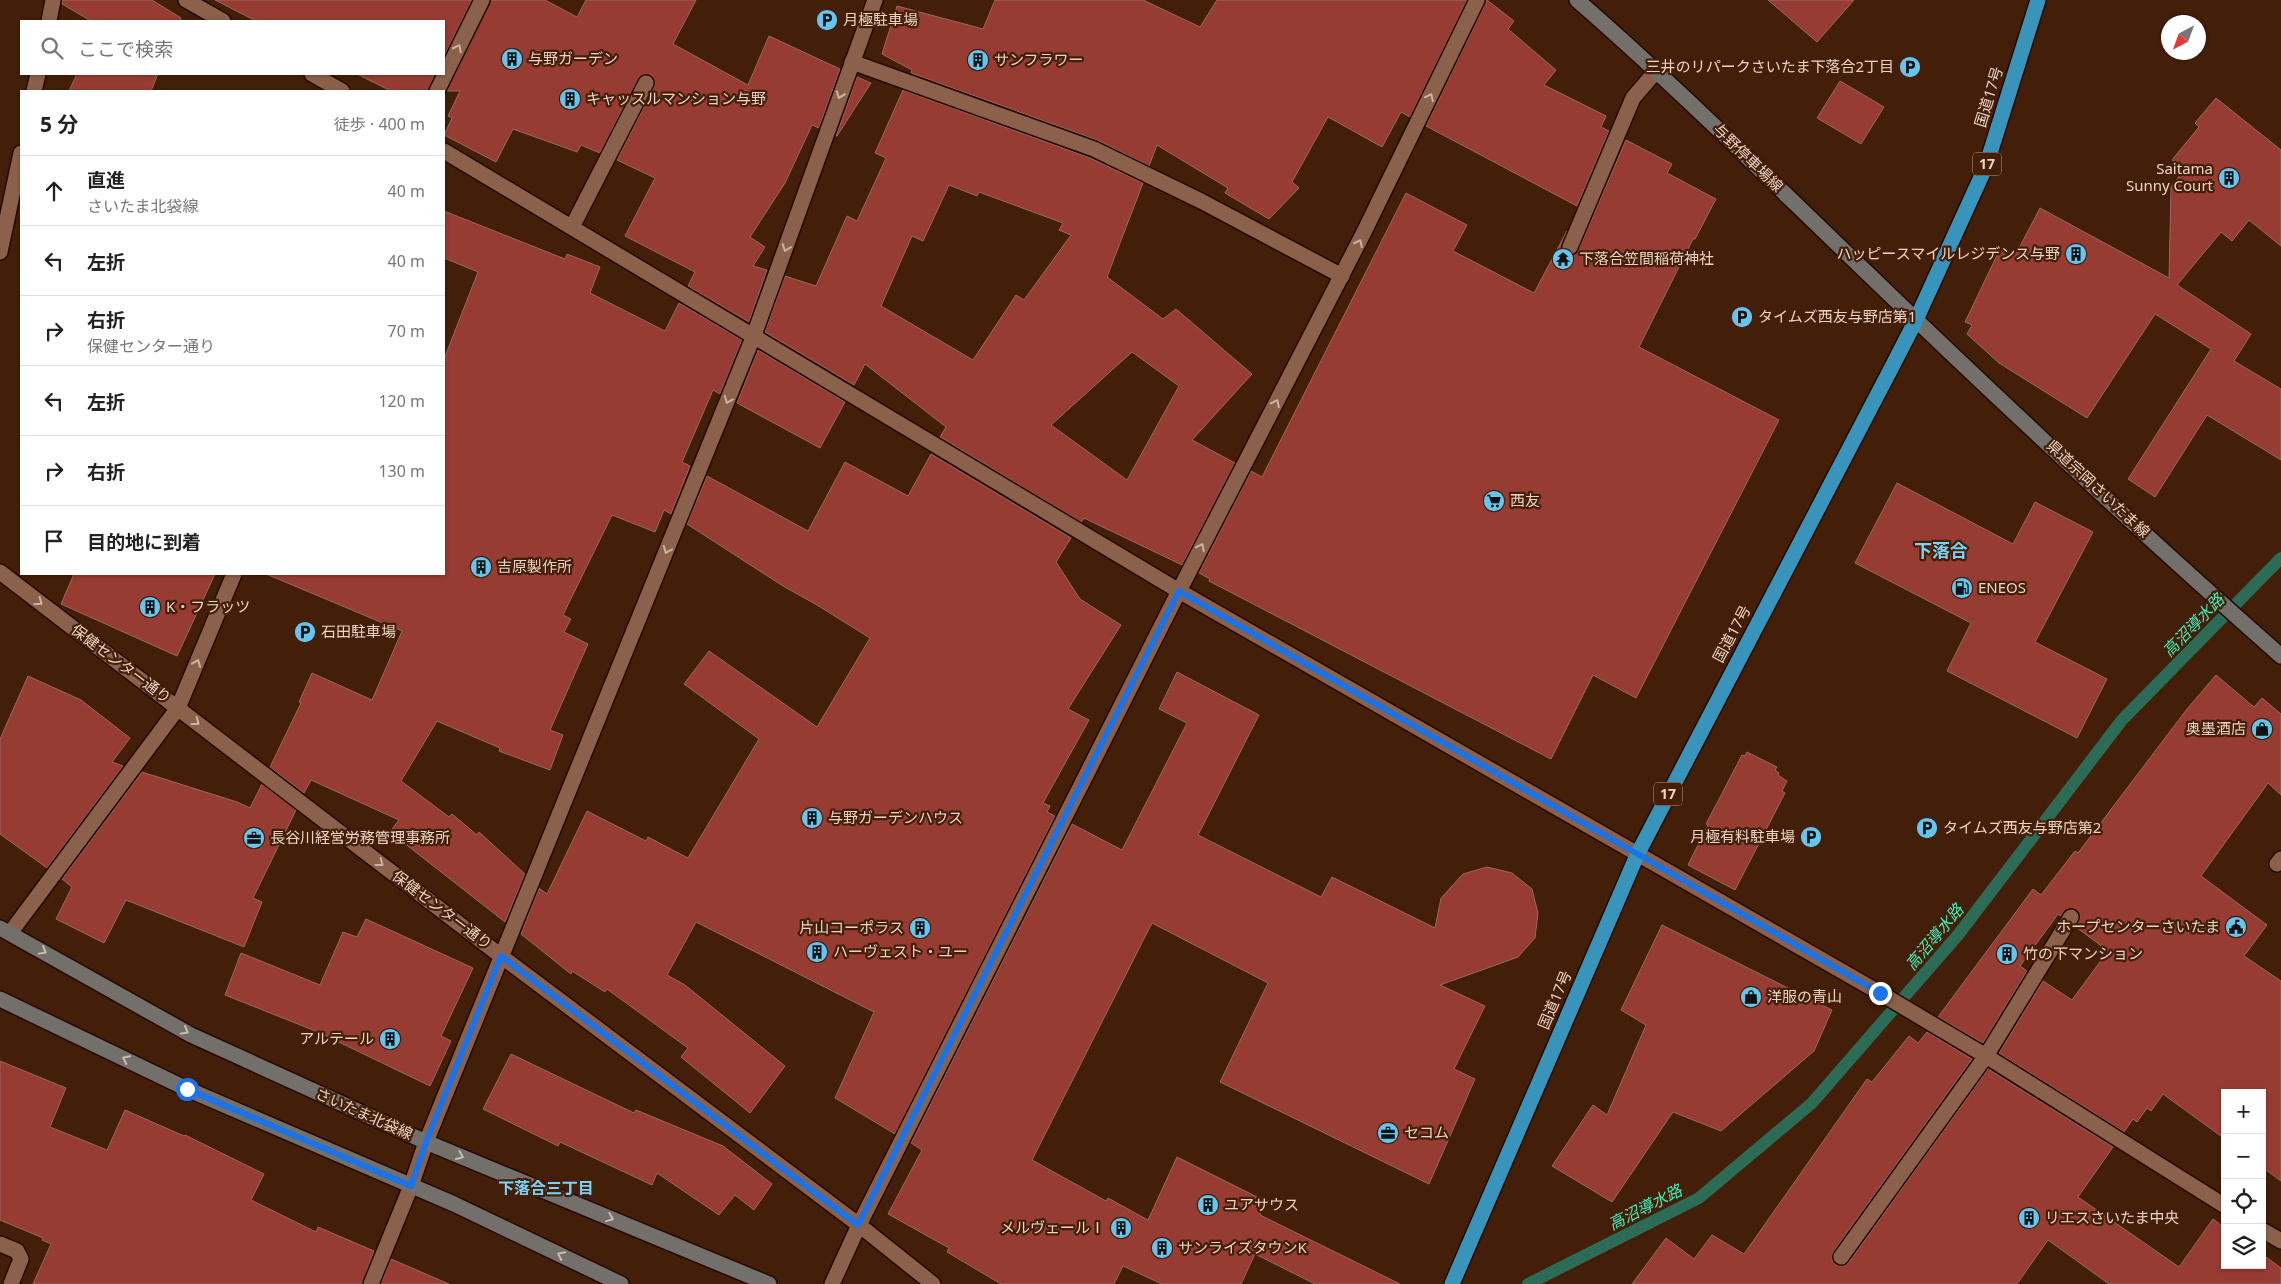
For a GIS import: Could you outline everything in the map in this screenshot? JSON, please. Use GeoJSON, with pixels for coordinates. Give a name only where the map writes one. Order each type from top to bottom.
{"type":"FeatureCollection","features":[{"type":"Feature","properties":{"kind":"highway","name":"国道17号"},"geometry":{"type":"LineString","coordinates":[[1452,1284],[1638,853],[1916,320],[1986,166],[2038,0]]}},
{"type":"Feature","properties":{"kind":"main road","name":"与野停車場線"},"geometry":{"type":"LineString","coordinates":[[1577,0],[1657,70],[1916,320]]}},
{"type":"Feature","properties":{"kind":"main road","name":"県道宗岡さいたま線"},"geometry":{"type":"LineString","coordinates":[[1916,320],[2217,600],[2281,656]]}},
{"type":"Feature","properties":{"kind":"main road","name":"さいたま北袋線"},"geometry":{"type":"LineString","coordinates":[[5,931],[191,1035],[426,1142],[769,1284]]}},
{"type":"Feature","properties":{"kind":"main road"},"geometry":{"type":"LineString","coordinates":[[0,999],[187,1089],[411,1186],[621,1284]]}},
{"type":"Feature","properties":{"kind":"street"},"geometry":{"type":"LineString","coordinates":[[49,20],[54,0]]}},
{"type":"Feature","properties":{"kind":"street"},"geometry":{"type":"LineString","coordinates":[[186,0],[221,20]]}},
{"type":"Feature","properties":{"kind":"street"},"geometry":{"type":"LineString","coordinates":[[445,75],[482,0]]}},
{"type":"Feature","properties":{"kind":"street"},"geometry":{"type":"LineString","coordinates":[[371,1284],[501,956],[754,335],[875,0]]}},
{"type":"Feature","properties":{"kind":"street"},"geometry":{"type":"LineString","coordinates":[[832,1284],[858,1225],[1179,591],[1342,276],[1477,0]]}},
{"type":"Feature","properties":{"kind":"street"},"geometry":{"type":"LineString","coordinates":[[852,62],[1094,149],[1201,201],[1342,276]]}},
{"type":"Feature","properties":{"kind":"street"},"geometry":{"type":"LineString","coordinates":[[1570,247],[1633,98],[1657,70]]}},
{"type":"Feature","properties":{"kind":"street"},"geometry":{"type":"LineString","coordinates":[[34,90],[38,75]]}},
{"type":"Feature","properties":{"kind":"street"},"geometry":{"type":"LineString","coordinates":[[314,75],[340,90]]}},
{"type":"Feature","properties":{"kind":"street"},"geometry":{"type":"LineString","coordinates":[[437,90],[445,75]]}},
{"type":"Feature","properties":{"kind":"street"},"geometry":{"type":"LineString","coordinates":[[572,227],[646,83]]}},
{"type":"Feature","properties":{"kind":"street"},"geometry":{"type":"LineString","coordinates":[[445,152],[1179,591],[1880,993],[1986,1056],[2221,1203]]}},
{"type":"Feature","properties":{"kind":"street"},"geometry":{"type":"LineString","coordinates":[[0,252],[4,216],[20,157]]}},
{"type":"Feature","properties":{"kind":"street","name":"保健センター通り"},"geometry":{"type":"LineString","coordinates":[[0,572],[933,1284]]}},
{"type":"Feature","properties":{"kind":"street"},"geometry":{"type":"LineString","coordinates":[[5,931],[178,708],[234,575]]}},
{"type":"Feature","properties":{"kind":"street"},"geometry":{"type":"LineString","coordinates":[[1841,1257],[1986,1056],[2071,917]]}},
{"type":"Feature","properties":{"kind":"street"},"geometry":{"type":"LineString","coordinates":[[2266,1232],[2281,1241]]}},
{"type":"Feature","properties":{"kind":"street"},"geometry":{"type":"LineString","coordinates":[[0,1244],[17,1251],[21,1259],[12,1284]]}},
{"type":"Feature","properties":{"kind":"building"},"geometry":{"type":"Polygon","coordinates":[[[62,0],[152,0],[181,18],[180,20],[89,20],[62,4],[62,0]]]}},
{"type":"Feature","properties":{"kind":"building"},"geometry":{"type":"Polygon","coordinates":[[[215,0],[472,0],[445,54],[445,20],[254,20],[215,0]]]}},
{"type":"Feature","properties":{"kind":"building"},"geometry":{"type":"Polygon","coordinates":[[[491,0],[545,0],[577,17],[586,0],[696,0],[673,44],[748,85],[769,36],[840,69],[819,128],[812,125],[785,183],[750,237],[765,247],[753,266],[767,270],[749,322],[688,286],[695,272],[625,236],[655,178],[617,160],[654,87],[655,82],[651,75],[645,74],[638,79],[600,153],[581,145],[577,152],[513,129],[496,162],[445,136],[452,118],[448,116],[460,91],[447,91],[491,0]]]}},
{"type":"Feature","properties":{"kind":"building"},"geometry":{"type":"Polygon","coordinates":[[[995,0],[1143,0],[1200,27],[1217,0],[1467,0],[1410,117],[1401,112],[1382,147],[1328,117],[1292,182],[1299,188],[1269,219],[1225,193],[1228,188],[1157,145],[1149,166],[1097,140],[911,73],[912,70],[882,54],[897,6],[983,29],[995,0]]]}},
{"type":"Feature","properties":{"kind":"building"},"geometry":{"type":"Polygon","coordinates":[[[1487,0],[1514,21],[1508,29],[1556,70],[1544,85],[1606,116],[1601,127],[1609,131],[1577,206],[1426,126],[1487,0]]]}},
{"type":"Feature","properties":{"kind":"building"},"geometry":{"type":"Polygon","coordinates":[[[1768,0],[1854,0],[1817,42],[1768,0]]]}},
{"type":"Feature","properties":{"kind":"building"},"geometry":{"type":"Polygon","coordinates":[[[77,75],[158,75],[151,90],[69,90],[77,75]]]}},
{"type":"Feature","properties":{"kind":"building"},"geometry":{"type":"Polygon","coordinates":[[[359,75],[435,75],[428,90],[389,90],[359,75]]]}},
{"type":"Feature","properties":{"kind":"building"},"geometry":{"type":"Polygon","coordinates":[[[857,77],[871,83],[836,136],[857,77]]]}},
{"type":"Feature","properties":{"kind":"building"},"geometry":{"type":"Polygon","coordinates":[[[1840,81],[1884,107],[1861,144],[1817,118],[1840,81]]]}},
{"type":"Feature","properties":{"kind":"building"},"geometry":{"type":"Polygon","coordinates":[[[903,90],[1090,158],[1143,183],[1107,277],[1163,319],[1176,309],[1252,374],[1192,440],[1235,463],[1182,565],[1084,518],[1081,522],[940,437],[946,427],[865,364],[854,385],[765,332],[785,276],[816,286],[847,216],[857,221],[886,158],[875,153],[903,90]],[[949,185],[923,241],[912,236],[881,306],[973,360],[1016,295],[1024,300],[1071,235],[1059,230],[1063,223],[979,192],[977,196],[949,185]],[[1132,352],[1051,425],[1127,480],[1179,386],[1132,352]]]}},
{"type":"Feature","properties":{"kind":"building"},"geometry":{"type":"Polygon","coordinates":[[[2216,98],[2281,150],[2281,246],[2249,220],[2232,241],[2221,232],[2177,285],[2251,334],[2234,361],[2281,389],[2281,460],[2207,415],[2155,497],[2128,479],[2211,349],[2155,314],[2087,418],[1999,363],[1967,334],[1972,325],[1965,322],[2001,247],[2016,254],[2040,208],[2169,278],[2171,187],[2184,170],[2172,160],[2199,127],[2195,123],[2216,98]]]}},
{"type":"Feature","properties":{"kind":"building","name":"西友"},"geometry":{"type":"Polygon","coordinates":[[[1626,140],[1672,164],[1667,173],[1716,199],[1695,239],[1693,239],[1639,347],[1779,420],[1636,698],[1593,675],[1551,759],[1209,581],[1210,579],[1199,573],[1251,471],[1262,477],[1406,193],[1467,225],[1453,251],[1534,293],[1567,231],[1561,244],[1562,252],[1571,256],[1578,251],[1626,140]]]}},
{"type":"Feature","properties":{"kind":"building"},"geometry":{"type":"Polygon","coordinates":[[[445,211],[565,259],[567,254],[600,267],[590,293],[665,331],[679,303],[742,340],[720,394],[713,390],[682,462],[690,466],[671,514],[664,510],[655,532],[612,515],[563,615],[571,619],[564,632],[588,644],[550,730],[563,735],[550,770],[499,751],[500,748],[437,721],[401,781],[449,817],[452,814],[477,835],[479,832],[525,874],[505,922],[390,832],[399,820],[311,780],[304,793],[270,767],[301,703],[299,702],[312,673],[372,700],[402,631],[268,575],[445,575],[445,356],[478,272],[445,258],[445,211]]]}},
{"type":"Feature","properties":{"kind":"building"},"geometry":{"type":"Polygon","coordinates":[[[758,350],[845,402],[820,448],[737,403],[758,350]]]}},
{"type":"Feature","properties":{"kind":"building"},"geometry":{"type":"Polygon","coordinates":[[[931,454],[1071,538],[1056,562],[1080,599],[1121,625],[1068,709],[1089,720],[1043,803],[1050,806],[1047,812],[1055,816],[895,1134],[835,1098],[874,1012],[696,922],[667,975],[685,985],[785,1066],[750,1113],[681,1057],[688,1048],[607,989],[605,992],[572,971],[571,974],[521,934],[539,888],[547,894],[587,811],[646,841],[648,837],[688,858],[759,739],[684,684],[709,651],[817,727],[870,638],[783,586],[687,524],[707,476],[808,531],[845,462],[908,496],[931,454]]]}},
{"type":"Feature","properties":{"kind":"building"},"geometry":{"type":"Polygon","coordinates":[[[1897,483],[2013,544],[2035,502],[2093,532],[2035,642],[2107,679],[2077,738],[1947,671],[1971,623],[1855,563],[1897,483]]]}},
{"type":"Feature","properties":{"kind":"building","name":"K・フラッツ"},"geometry":{"type":"Polygon","coordinates":[[[74,575],[215,575],[177,656],[61,604],[74,575]]]}},
{"type":"Feature","properties":{"kind":"building"},"geometry":{"type":"Polygon","coordinates":[[[1177,672],[1259,715],[1198,835],[1321,897],[1332,877],[1435,928],[1441,898],[1463,874],[1487,867],[1512,873],[1532,889],[1538,913],[1535,938],[1518,957],[1440,985],[1485,1006],[1454,1069],[1475,1079],[1429,1184],[1220,1082],[1268,983],[1152,923],[1032,1160],[1106,1201],[1108,1198],[1148,1220],[1177,1157],[1261,1199],[1260,1215],[1400,1284],[1315,1284],[1255,1254],[1241,1284],[1162,1284],[1123,1266],[1114,1284],[1001,1284],[947,1252],[949,1248],[888,1214],[922,1150],[911,1143],[1072,824],[1122,850],[1187,723],[1159,709],[1177,672]]]}},
{"type":"Feature","properties":{"kind":"building"},"geometry":{"type":"Polygon","coordinates":[[[2216,675],[2254,707],[2262,698],[2281,714],[2281,795],[2268,783],[2201,876],[2267,925],[2244,956],[2281,981],[2281,1181],[2266,1170],[2266,1089],[2221,1089],[2221,1136],[2163,1094],[2151,1111],[2147,1108],[2137,1122],[2133,1119],[2124,1132],[1999,1053],[2043,981],[2072,1000],[2108,951],[2076,927],[2080,917],[2075,909],[2067,909],[2061,916],[2058,914],[2020,966],[2027,971],[1983,1043],[1938,1017],[2033,889],[2041,895],[2075,851],[2078,853],[2187,709],[2216,675]]]}},
{"type":"Feature","properties":{"kind":"building"},"geometry":{"type":"Polygon","coordinates":[[[28,676],[81,700],[130,738],[112,762],[123,766],[47,868],[0,834],[0,739],[28,676]]]}},
{"type":"Feature","properties":{"kind":"building"},"geometry":{"type":"Polygon","coordinates":[[[1747,752],[1777,767],[1775,770],[1779,773],[1778,775],[1787,781],[1782,791],[1785,793],[1735,890],[1688,865],[1708,825],[1706,824],[1742,755],[1745,756],[1747,752]]]}},
{"type":"Feature","properties":{"kind":"building"},"geometry":{"type":"Polygon","coordinates":[[[142,772],[237,802],[250,808],[262,784],[296,810],[253,898],[262,902],[244,947],[126,900],[104,943],[56,919],[72,887],[62,879],[142,772]]]}},
{"type":"Feature","properties":{"kind":"building"},"geometry":{"type":"Polygon","coordinates":[[[366,919],[473,968],[441,1036],[451,1041],[430,1086],[318,1032],[225,995],[241,953],[320,985],[343,932],[357,937],[366,919]]]}},
{"type":"Feature","properties":{"kind":"building"},"geometry":{"type":"Polygon","coordinates":[[[1662,925],[1832,1010],[1814,1051],[1721,1131],[1673,1112],[1612,1202],[1552,1166],[1593,1105],[1607,1115],[1646,1025],[1621,1010],[1662,925]]]}},
{"type":"Feature","properties":{"kind":"building"},"geometry":{"type":"Polygon","coordinates":[[[1927,1032],[1972,1059],[1833,1252],[1832,1260],[1836,1265],[1844,1266],[1849,1262],[1988,1069],[2113,1147],[2078,1197],[2179,1267],[2213,1219],[2221,1225],[2221,1269],[2266,1269],[2266,1257],[2281,1268],[2281,1284],[2109,1284],[2048,1240],[2017,1284],[1632,1284],[1666,1238],[1694,1259],[1712,1235],[1744,1254],[1867,1079],[1872,1082],[1909,1036],[1918,1043],[1927,1032]]]}},
{"type":"Feature","properties":{"kind":"building"},"geometry":{"type":"Polygon","coordinates":[[[511,1054],[634,1113],[636,1110],[723,1146],[772,1184],[754,1210],[735,1195],[719,1215],[657,1173],[652,1185],[560,1142],[558,1146],[483,1109],[511,1054]]]}},
{"type":"Feature","properties":{"kind":"building"},"geometry":{"type":"Polygon","coordinates":[[[0,1061],[66,1088],[50,1127],[107,1150],[125,1110],[185,1135],[264,1174],[251,1200],[316,1232],[318,1227],[374,1251],[362,1284],[33,1284],[51,1244],[42,1240],[43,1238],[0,1220],[0,1061]]]}},
{"type":"Feature","properties":{"kind":"building"},"geometry":{"type":"Polygon","coordinates":[[[391,1259],[449,1284],[381,1284],[391,1259]]]}},
{"type":"Feature","properties":{"kind":"waterway","name":"高沼導水路"},"geometry":{"type":"LineString","coordinates":[[1528,1284],[1699,1198],[1812,1103],[1958,935],[2122,720],[2281,558]]}},
{"type":"Feature","properties":{"kind":"place","name":"月極駐車場"},"geometry":{"type":"Point","coordinates":[827,20]}},
{"type":"Feature","properties":{"kind":"place","name":"与野ガーデン"},"geometry":{"type":"Point","coordinates":[512,59]}},
{"type":"Feature","properties":{"kind":"place","name":"サンフラワー"},"geometry":{"type":"Point","coordinates":[978,60]}},
{"type":"Feature","properties":{"kind":"place","name":"三井のリパークさいたま下落合2丁目"},"geometry":{"type":"Point","coordinates":[1910,67]}},
{"type":"Feature","properties":{"kind":"place","name":"キャッスルマンション与野"},"geometry":{"type":"Point","coordinates":[570,99]}},
{"type":"Feature","properties":{"kind":"place","name":"Saitama Sunny Court"},"geometry":{"type":"Point","coordinates":[2229,178]}},
{"type":"Feature","properties":{"kind":"place","name":"ハッピースマイルレジデンス与野"},"geometry":{"type":"Point","coordinates":[2076,254]}},
{"type":"Feature","properties":{"kind":"place","name":"下落合笠間稲荷神社"},"geometry":{"type":"Point","coordinates":[1563,259]}},
{"type":"Feature","properties":{"kind":"place","name":"タイムズ西友与野店第1"},"geometry":{"type":"Point","coordinates":[1742,317]}},
{"type":"Feature","properties":{"kind":"place","name":"西友"},"geometry":{"type":"Point","coordinates":[1494,501]}},
{"type":"Feature","properties":{"kind":"place","name":"吉原製作所"},"geometry":{"type":"Point","coordinates":[481,567]}},
{"type":"Feature","properties":{"kind":"place","name":"ENEOS"},"geometry":{"type":"Point","coordinates":[1962,588]}},
{"type":"Feature","properties":{"kind":"place","name":"K・フラッツ"},"geometry":{"type":"Point","coordinates":[150,607]}},
{"type":"Feature","properties":{"kind":"place","name":"石田駐車場"},"geometry":{"type":"Point","coordinates":[305,632]}},
{"type":"Feature","properties":{"kind":"place","name":"奥墨酒店"},"geometry":{"type":"Point","coordinates":[2262,729]}},
{"type":"Feature","properties":{"kind":"place","name":"与野ガーデンハウス"},"geometry":{"type":"Point","coordinates":[812,818]}},
{"type":"Feature","properties":{"kind":"place","name":"タイムズ西友与野店第2"},"geometry":{"type":"Point","coordinates":[1927,828]}},
{"type":"Feature","properties":{"kind":"place","name":"月極有料駐車場"},"geometry":{"type":"Point","coordinates":[1811,837]}},
{"type":"Feature","properties":{"kind":"place","name":"長谷川経営労務管理事務所"},"geometry":{"type":"Point","coordinates":[254,838]}},
{"type":"Feature","properties":{"kind":"place","name":"ホープセンターさいたま"},"geometry":{"type":"Point","coordinates":[2236,927]}},
{"type":"Feature","properties":{"kind":"place","name":"片山コーポラス"},"geometry":{"type":"Point","coordinates":[920,928]}},
{"type":"Feature","properties":{"kind":"place","name":"ハーヴェスト・ユー"},"geometry":{"type":"Point","coordinates":[817,952]}},
{"type":"Feature","properties":{"kind":"place","name":"竹の下マンション"},"geometry":{"type":"Point","coordinates":[2007,954]}},
{"type":"Feature","properties":{"kind":"place","name":"洋服の青山"},"geometry":{"type":"Point","coordinates":[1751,997]}},
{"type":"Feature","properties":{"kind":"place","name":"アルテール"},"geometry":{"type":"Point","coordinates":[390,1039]}},
{"type":"Feature","properties":{"kind":"place","name":"セコム"},"geometry":{"type":"Point","coordinates":[1388,1133]}},
{"type":"Feature","properties":{"kind":"place","name":"ユアサウス"},"geometry":{"type":"Point","coordinates":[1208,1205]}},
{"type":"Feature","properties":{"kind":"place","name":"リエスさいたま中央"},"geometry":{"type":"Point","coordinates":[2029,1218]}},
{"type":"Feature","properties":{"kind":"place","name":"メルヴェールⅠ"},"geometry":{"type":"Point","coordinates":[1121,1228]}},
{"type":"Feature","properties":{"kind":"place","name":"サンライズタウンK"},"geometry":{"type":"Point","coordinates":[1162,1248]}},
{"type":"Feature","properties":{"kind":"district","name":"下落合"},"geometry":{"type":"Point","coordinates":[1941,551]}},
{"type":"Feature","properties":{"kind":"district","name":"下落合三丁目"},"geometry":{"type":"Point","coordinates":[546,1188]}},
{"type":"Feature","properties":{"kind":"route"},"geometry":{"type":"LineString","coordinates":[[187,1089],[411,1186],[426,1142],[501,956],[858,1225],[1179,591],[1880,993]]}}]}
